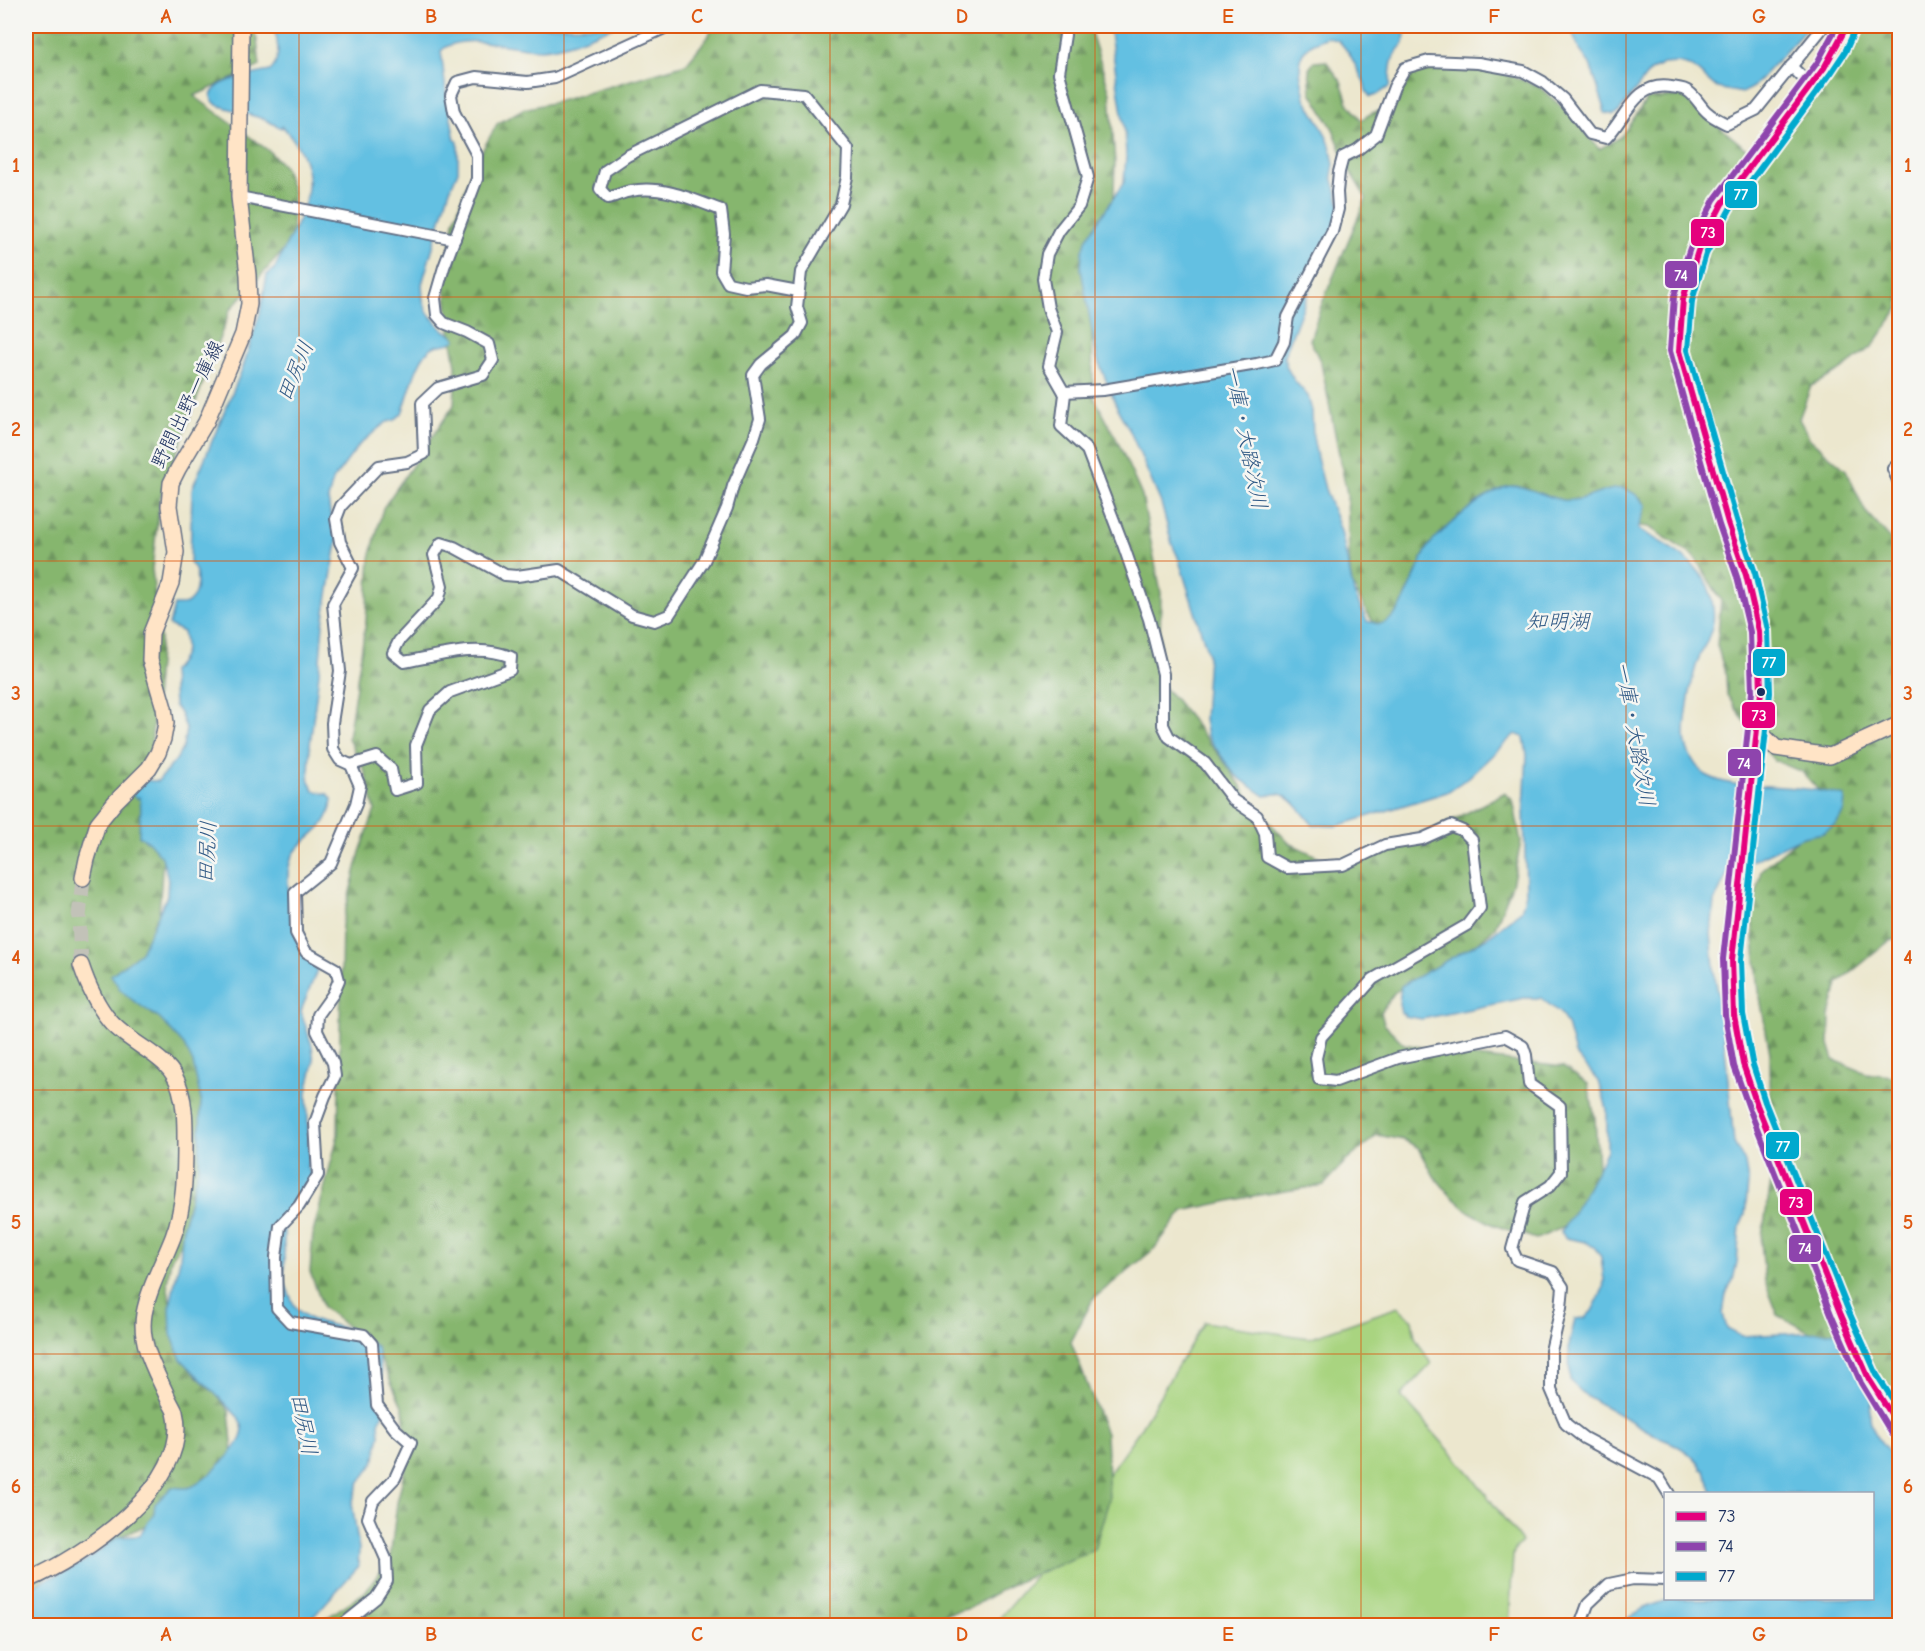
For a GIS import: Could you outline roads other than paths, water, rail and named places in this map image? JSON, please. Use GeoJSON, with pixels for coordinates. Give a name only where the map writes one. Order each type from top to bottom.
{"type":"FeatureCollection","features":[{"type":"Feature","properties":{"kind":"highway"},"geometry":{"type":"LineString","coordinates":[[1749,169],[1811,86],[1837,47],[1847,26]]}},
{"type":"Feature","properties":{"kind":"highway"},"geometry":{"type":"LineString","coordinates":[[1728,523],[1746,575],[1759,631],[1761,692],[1732,960],[1734,1015],[1743,1064],[1782,1169]]}},
{"type":"Feature","properties":{"kind":"highway"},"geometry":{"type":"LineString","coordinates":[[1841,1315],[1869,1378],[1898,1426]]}},
{"type":"Feature","properties":{"kind":"main road","name":"野間出野一庫線"},"geometry":{"type":"LineString","coordinates":[[83,878],[98,823],[148,768],[158,753],[163,739],[166,723],[150,660],[151,633],[171,583],[176,552],[170,506],[171,483],[206,422],[243,334],[249,304],[239,197],[241,26]]}},
{"type":"Feature","properties":{"kind":"main road"},"geometry":{"type":"LineString","coordinates":[[1758,730],[1776,748],[1830,756],[1899,724]]}},
{"type":"Feature","properties":{"kind":"main road"},"geometry":{"type":"LineString","coordinates":[[26,1581],[91,1546],[124,1518],[157,1483],[169,1462],[177,1437],[174,1412],[149,1358],[143,1335],[144,1313],[153,1283],[182,1209],[185,1177],[185,1109],[180,1087],[166,1064],[111,1023],[93,997],[81,965]]}},
{"type":"Feature","properties":{"kind":"street"},"geometry":{"type":"LineString","coordinates":[[669,26],[555,78],[528,82],[476,77],[457,82],[451,95],[454,112],[477,155],[477,179],[444,267],[435,298],[438,315],[444,323],[489,344],[493,360],[483,375],[438,388],[422,403],[424,454],[407,462],[379,466],[341,506],[336,519],[340,542],[353,568],[333,604],[340,671],[332,723],[333,748],[340,760],[351,765],[377,757],[391,769],[395,790],[417,783],[416,745],[430,710],[450,692],[510,670],[511,657],[496,651],[471,651],[404,662],[393,653],[399,641],[439,598],[442,586],[434,555],[441,543],[454,547],[505,575],[517,576],[559,570],[632,615],[654,621],[669,615],[704,561],[727,508],[733,486],[760,419],[753,375],[761,364],[795,336],[802,323],[797,308],[801,272],[841,204],[847,177],[849,149],[804,94],[760,90],[627,156],[605,171],[600,189],[608,198],[632,191],[661,190],[721,210],[724,234],[721,271],[728,283],[746,286],[766,285],[798,291]]}},
{"type":"Feature","properties":{"kind":"street"},"geometry":{"type":"LineString","coordinates":[[1064,26],[1065,35],[1059,73],[1088,177],[1080,206],[1059,231],[1047,254],[1043,279],[1048,308],[1057,332],[1049,366],[1065,394],[1061,426],[1087,450],[1149,619],[1163,674],[1163,725],[1169,737],[1205,763],[1233,800],[1257,816],[1265,833],[1267,857],[1287,868],[1344,865],[1385,844],[1422,839],[1450,826],[1463,831],[1472,840],[1480,908],[1467,926],[1373,979],[1320,1037],[1317,1058],[1319,1079],[1336,1081],[1398,1058],[1505,1036],[1523,1046],[1529,1084],[1560,1106],[1561,1172],[1550,1186],[1525,1202],[1512,1249],[1517,1260],[1553,1272],[1563,1287],[1561,1308],[1551,1351],[1551,1389],[1566,1424],[1584,1438],[1659,1478],[1668,1492]]}},
{"type":"Feature","properties":{"kind":"street"},"geometry":{"type":"LineString","coordinates":[[1064,393],[1103,390],[1275,360],[1284,342],[1288,317],[1332,232],[1338,209],[1338,182],[1343,158],[1376,135],[1394,87],[1405,68],[1430,61],[1478,63],[1524,71],[1543,82],[1563,99],[1590,134],[1606,138],[1637,96],[1652,88],[1666,86],[1686,90],[1699,100],[1708,113],[1727,124],[1756,110],[1824,26]]}},
{"type":"Feature","properties":{"kind":"street"},"geometry":{"type":"LineString","coordinates":[[1791,66],[1811,86]]}},
{"type":"Feature","properties":{"kind":"street"},"geometry":{"type":"LineString","coordinates":[[239,197],[454,239]]}},
{"type":"Feature","properties":{"kind":"street"},"geometry":{"type":"LineString","coordinates":[[1899,462],[1893,469],[1899,485]]}},
{"type":"Feature","properties":{"kind":"street"},"geometry":{"type":"LineString","coordinates":[[341,1626],[376,1598],[387,1581],[386,1559],[368,1518],[373,1501],[395,1478],[411,1443],[395,1429],[377,1405],[372,1344],[364,1335],[290,1322],[277,1308],[276,1257],[280,1226],[299,1206],[318,1175],[315,1122],[324,1096],[335,1077],[333,1063],[317,1031],[318,1015],[333,994],[339,980],[336,969],[306,952],[296,933],[295,892],[331,863],[356,804],[360,786],[351,765]]}},
{"type":"Feature","properties":{"kind":"street"},"geometry":{"type":"LineString","coordinates":[[1581,1626],[1588,1604],[1609,1584],[1633,1579],[1664,1580]]}},
{"type":"Feature","properties":{"kind":"water","name":"田尻川"},"geometry":{"type":"Polygon","coordinates":[[[262,26],[615,26],[549,48],[529,48],[488,42],[461,42],[441,51],[455,140],[458,141],[458,171],[449,192],[422,284],[423,301],[428,313],[456,340],[427,351],[418,367],[402,413],[359,445],[333,480],[328,499],[338,537],[323,624],[310,745],[309,780],[314,791],[328,794],[332,799],[325,822],[299,847],[291,859],[288,874],[292,908],[317,970],[301,1011],[312,1046],[314,1062],[307,1092],[309,1156],[307,1168],[315,1179],[284,1226],[284,1281],[294,1305],[301,1313],[312,1320],[348,1329],[377,1347],[386,1407],[379,1423],[380,1435],[374,1463],[359,1483],[352,1503],[359,1549],[358,1567],[306,1625],[26,1626],[26,1589],[81,1564],[118,1537],[139,1536],[154,1513],[155,1504],[172,1487],[189,1488],[205,1478],[229,1455],[243,1432],[238,1417],[181,1359],[171,1334],[170,1306],[180,1258],[183,1226],[199,1166],[201,1100],[193,1063],[184,1045],[160,1019],[131,999],[120,989],[111,975],[141,952],[167,896],[168,878],[162,857],[149,842],[139,836],[140,802],[139,797],[132,794],[138,780],[158,781],[176,760],[183,747],[186,729],[174,705],[172,671],[183,657],[185,644],[183,632],[169,625],[174,605],[188,603],[196,589],[197,577],[190,563],[192,489],[243,367],[260,313],[267,275],[275,268],[307,197],[306,163],[297,145],[282,126],[281,128],[264,119],[217,105],[212,100],[211,95],[220,85],[270,71],[274,66],[278,52],[276,35],[272,27],[262,26]]]}},
{"type":"Feature","properties":{"kind":"water","name":"知明湖"},"geometry":{"type":"Polygon","coordinates":[[[1109,26],[1413,26],[1405,33],[1404,44],[1393,58],[1390,86],[1377,95],[1370,97],[1349,53],[1339,41],[1327,37],[1312,44],[1304,51],[1300,60],[1305,98],[1330,145],[1334,164],[1332,176],[1341,209],[1338,224],[1284,356],[1286,366],[1294,380],[1308,396],[1312,411],[1313,437],[1325,489],[1341,531],[1354,593],[1367,621],[1380,624],[1389,620],[1397,612],[1433,541],[1467,510],[1496,491],[1512,486],[1526,488],[1557,499],[1576,500],[1617,488],[1626,489],[1646,505],[1638,529],[1676,551],[1693,565],[1706,582],[1711,596],[1713,622],[1698,660],[1688,702],[1685,737],[1691,758],[1706,775],[1729,783],[1807,789],[1845,796],[1844,810],[1837,823],[1823,833],[1803,837],[1728,872],[1714,902],[1711,934],[1715,978],[1721,1006],[1734,1143],[1745,1163],[1748,1183],[1745,1215],[1740,1226],[1737,1262],[1733,1280],[1726,1294],[1723,1314],[1727,1329],[1741,1336],[1846,1331],[1872,1402],[1870,1419],[1873,1428],[1881,1443],[1899,1462],[1900,1621],[1898,1625],[1618,1625],[1636,1612],[1668,1600],[1874,1600],[1874,1492],[1712,1492],[1705,1470],[1701,1469],[1701,1466],[1688,1453],[1585,1395],[1570,1381],[1569,1345],[1575,1319],[1585,1318],[1592,1311],[1603,1289],[1604,1280],[1601,1257],[1595,1248],[1586,1242],[1566,1238],[1561,1232],[1588,1188],[1607,1150],[1607,1109],[1599,1081],[1575,1054],[1567,1025],[1561,1014],[1541,998],[1524,998],[1422,1019],[1404,1016],[1399,1004],[1401,986],[1485,939],[1521,911],[1526,893],[1524,807],[1527,755],[1524,737],[1515,734],[1469,777],[1447,792],[1337,826],[1313,825],[1289,799],[1280,794],[1265,796],[1239,778],[1207,736],[1204,720],[1208,654],[1161,503],[1097,358],[1081,269],[1082,254],[1087,238],[1124,182],[1125,134],[1109,26]]]}},
{"type":"Feature","properties":{"kind":"water"},"geometry":{"type":"Polygon","coordinates":[[[1567,26],[1809,26],[1753,87],[1742,93],[1717,88],[1693,67],[1678,63],[1663,64],[1650,71],[1619,112],[1614,115],[1604,113],[1604,106],[1590,64],[1567,26]]]}},
{"type":"Feature","properties":{"kind":"tunnel"},"geometry":{"type":"LineString","coordinates":[[1728,523],[1679,351],[1683,299],[1698,251],[1722,204],[1749,169]]}},
{"type":"Feature","properties":{"kind":"tunnel"},"geometry":{"type":"LineString","coordinates":[[81,965],[79,917],[83,878]]}},
{"type":"Feature","properties":{"kind":"tunnel"},"geometry":{"type":"LineString","coordinates":[[1782,1169],[1841,1315]]}},
{"type":"Feature","properties":{"kind":"water label","name":"一庫・大路次川"},"geometry":{"type":"Point","coordinates":[1246,437]}},
{"type":"Feature","properties":{"kind":"water label","name":"一庫・大路次川"},"geometry":{"type":"Point","coordinates":[1635,734]}}]}
